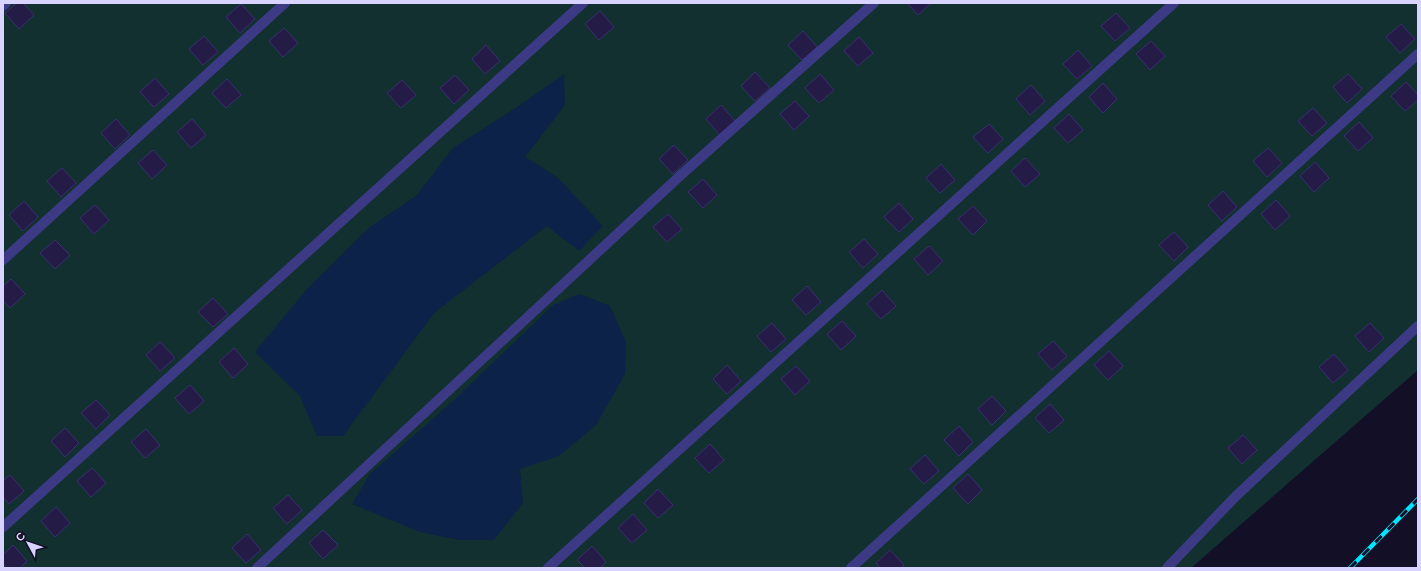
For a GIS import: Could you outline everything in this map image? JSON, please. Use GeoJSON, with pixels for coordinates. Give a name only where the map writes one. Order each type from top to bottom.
{"type":"FeatureCollection","features":[{"type":"Feature","properties":{"kind":"lane"},"geometry":{"type":"LineString","coordinates":[[3,6],[6,3]]}},
{"type":"Feature","properties":{"kind":"lane"},"geometry":{"type":"LineString","coordinates":[[3,260],[285,3]]}},
{"type":"Feature","properties":{"kind":"lane"},"geometry":{"type":"LineString","coordinates":[[3,527],[583,3]]}},
{"type":"Feature","properties":{"kind":"lane"},"geometry":{"type":"LineString","coordinates":[[257,568],[682,174],[874,3]]}},
{"type":"Feature","properties":{"kind":"lane"},"geometry":{"type":"LineString","coordinates":[[548,568],[1174,3]]}},
{"type":"Feature","properties":{"kind":"lane"},"geometry":{"type":"LineString","coordinates":[[851,568],[1418,54]]}},
{"type":"Feature","properties":{"kind":"lane"},"geometry":{"type":"LineString","coordinates":[[1167,568],[1236,497],[1418,326]]}},
{"type":"Feature","properties":{"kind":"green space"},"geometry":{"type":"Polygon","coordinates":[[[3,3],[1418,3],[1418,370],[1191,568],[3,568],[3,3]]]}},
{"type":"Feature","properties":{"kind":"water"},"geometry":{"type":"Polygon","coordinates":[[[564,74],[565,105],[525,157],[557,177],[603,226],[579,251],[547,226],[435,312],[343,436],[317,436],[300,396],[255,352],[307,289],[370,227],[416,196],[453,148],[520,105],[564,74]]]}},
{"type":"Feature","properties":{"kind":"water"},"geometry":{"type":"Polygon","coordinates":[[[580,294],[610,306],[626,342],[625,374],[596,425],[559,456],[520,469],[523,503],[494,540],[459,540],[420,532],[352,504],[370,474],[453,401],[553,305],[580,294]]]}},
{"type":"Feature","properties":{"kind":"building"},"geometry":{"type":"Polygon","coordinates":[[[17,3],[23,3],[34,15],[19,29],[5,13],[17,3]]]}},
{"type":"Feature","properties":{"kind":"building"},"geometry":{"type":"Polygon","coordinates":[[[907,3],[931,3],[918,15],[907,3]]]}},
{"type":"Feature","properties":{"kind":"building"},"geometry":{"type":"Polygon","coordinates":[[[241,4],[255,19],[240,33],[226,17],[241,4]]]}},
{"type":"Feature","properties":{"kind":"building"},"geometry":{"type":"Polygon","coordinates":[[[600,11],[614,27],[599,40],[585,24],[600,11]]]}},
{"type":"Feature","properties":{"kind":"building"},"geometry":{"type":"Polygon","coordinates":[[[1116,13],[1130,28],[1115,41],[1101,26],[1116,13]]]}},
{"type":"Feature","properties":{"kind":"building"},"geometry":{"type":"Polygon","coordinates":[[[1401,24],[1415,39],[1400,53],[1386,37],[1401,24]]]}},
{"type":"Feature","properties":{"kind":"building"},"geometry":{"type":"Polygon","coordinates":[[[284,28],[298,43],[283,57],[269,41],[284,28]]]}},
{"type":"Feature","properties":{"kind":"building"},"geometry":{"type":"Polygon","coordinates":[[[803,31],[817,47],[802,60],[788,45],[803,31]]]}},
{"type":"Feature","properties":{"kind":"building"},"geometry":{"type":"Polygon","coordinates":[[[204,36],[218,52],[203,65],[189,49],[204,36]]]}},
{"type":"Feature","properties":{"kind":"building"},"geometry":{"type":"Polygon","coordinates":[[[859,37],[873,53],[858,66],[844,51],[859,37]]]}},
{"type":"Feature","properties":{"kind":"building"},"geometry":{"type":"Polygon","coordinates":[[[1151,41],[1165,56],[1150,70],[1136,54],[1151,41]]]}},
{"type":"Feature","properties":{"kind":"building"},"geometry":{"type":"Polygon","coordinates":[[[486,45],[500,61],[485,74],[472,59],[486,45]]]}},
{"type":"Feature","properties":{"kind":"building"},"geometry":{"type":"Polygon","coordinates":[[[1078,50],[1092,66],[1077,79],[1063,64],[1078,50]]]}},
{"type":"Feature","properties":{"kind":"building"},"geometry":{"type":"Polygon","coordinates":[[[755,72],[770,88],[755,101],[741,86],[755,72]]]}},
{"type":"Feature","properties":{"kind":"building"},"geometry":{"type":"Polygon","coordinates":[[[820,74],[834,90],[819,103],[805,88],[820,74]]]}},
{"type":"Feature","properties":{"kind":"building"},"geometry":{"type":"Polygon","coordinates":[[[1348,74],[1362,89],[1347,103],[1333,87],[1348,74]]]}},
{"type":"Feature","properties":{"kind":"building"},"geometry":{"type":"Polygon","coordinates":[[[455,75],[469,90],[454,104],[440,88],[455,75]]]}},
{"type":"Feature","properties":{"kind":"building"},"geometry":{"type":"Polygon","coordinates":[[[155,78],[169,94],[154,107],[140,92],[155,78]]]}},
{"type":"Feature","properties":{"kind":"building"},"geometry":{"type":"Polygon","coordinates":[[[227,79],[241,95],[226,108],[212,93],[227,79]]]}},
{"type":"Feature","properties":{"kind":"building"},"geometry":{"type":"Polygon","coordinates":[[[402,80],[416,95],[401,108],[387,93],[402,80]]]}},
{"type":"Feature","properties":{"kind":"building"},"geometry":{"type":"Polygon","coordinates":[[[1406,82],[1418,95],[1418,100],[1405,111],[1391,96],[1406,82]]]}},
{"type":"Feature","properties":{"kind":"building"},"geometry":{"type":"Polygon","coordinates":[[[1103,83],[1117,99],[1103,113],[1089,97],[1103,83]]]}},
{"type":"Feature","properties":{"kind":"building"},"geometry":{"type":"Polygon","coordinates":[[[1031,85],[1045,101],[1030,115],[1016,99],[1031,85]]]}},
{"type":"Feature","properties":{"kind":"building"},"geometry":{"type":"Polygon","coordinates":[[[795,101],[809,116],[794,130],[780,114],[795,101]]]}},
{"type":"Feature","properties":{"kind":"building"},"geometry":{"type":"Polygon","coordinates":[[[721,105],[735,121],[720,135],[706,119],[721,105]]]}},
{"type":"Feature","properties":{"kind":"building"},"geometry":{"type":"Polygon","coordinates":[[[1313,108],[1327,123],[1312,136],[1298,121],[1313,108]]]}},
{"type":"Feature","properties":{"kind":"building"},"geometry":{"type":"Polygon","coordinates":[[[1069,114],[1083,130],[1068,143],[1054,128],[1069,114]]]}},
{"type":"Feature","properties":{"kind":"building"},"geometry":{"type":"Polygon","coordinates":[[[116,119],[130,135],[115,149],[101,133],[116,119]]]}},
{"type":"Feature","properties":{"kind":"building"},"geometry":{"type":"Polygon","coordinates":[[[192,119],[206,135],[191,148],[177,132],[192,119]]]}},
{"type":"Feature","properties":{"kind":"building"},"geometry":{"type":"Polygon","coordinates":[[[1359,122],[1373,138],[1358,151],[1344,136],[1359,122]]]}},
{"type":"Feature","properties":{"kind":"building"},"geometry":{"type":"Polygon","coordinates":[[[989,124],[1003,139],[988,153],[973,137],[989,124]]]}},
{"type":"Feature","properties":{"kind":"building"},"geometry":{"type":"Polygon","coordinates":[[[674,145],[688,160],[673,174],[659,159],[674,145]]]}},
{"type":"Feature","properties":{"kind":"building"},"geometry":{"type":"Polygon","coordinates":[[[1268,148],[1282,163],[1267,177],[1253,161],[1268,148]]]}},
{"type":"Feature","properties":{"kind":"building"},"geometry":{"type":"Polygon","coordinates":[[[153,150],[167,165],[152,179],[138,163],[153,150]]]}},
{"type":"Feature","properties":{"kind":"building"},"geometry":{"type":"Polygon","coordinates":[[[1025,158],[1040,174],[1025,187],[1011,171],[1025,158]]]}},
{"type":"Feature","properties":{"kind":"building"},"geometry":{"type":"Polygon","coordinates":[[[1315,162],[1329,178],[1314,192],[1300,176],[1315,162]]]}},
{"type":"Feature","properties":{"kind":"building"},"geometry":{"type":"Polygon","coordinates":[[[941,164],[955,180],[940,193],[926,178],[941,164]]]}},
{"type":"Feature","properties":{"kind":"building"},"geometry":{"type":"Polygon","coordinates":[[[62,168],[76,183],[61,197],[47,181],[62,168]]]}},
{"type":"Feature","properties":{"kind":"building"},"geometry":{"type":"Polygon","coordinates":[[[703,179],[717,195],[703,208],[688,192],[703,179]]]}},
{"type":"Feature","properties":{"kind":"building"},"geometry":{"type":"Polygon","coordinates":[[[1223,191],[1237,207],[1222,221],[1208,205],[1223,191]]]}},
{"type":"Feature","properties":{"kind":"building"},"geometry":{"type":"Polygon","coordinates":[[[1276,200],[1290,216],[1275,230],[1261,214],[1276,200]]]}},
{"type":"Feature","properties":{"kind":"building"},"geometry":{"type":"Polygon","coordinates":[[[24,201],[38,217],[23,231],[9,215],[24,201]]]}},
{"type":"Feature","properties":{"kind":"building"},"geometry":{"type":"Polygon","coordinates":[[[899,203],[913,219],[899,232],[884,217],[899,203]]]}},
{"type":"Feature","properties":{"kind":"building"},"geometry":{"type":"Polygon","coordinates":[[[95,205],[109,220],[94,234],[80,218],[95,205]]]}},
{"type":"Feature","properties":{"kind":"building"},"geometry":{"type":"Polygon","coordinates":[[[973,206],[987,221],[973,235],[958,219],[973,206]]]}},
{"type":"Feature","properties":{"kind":"building"},"geometry":{"type":"Polygon","coordinates":[[[668,214],[682,229],[667,242],[653,227],[668,214]]]}},
{"type":"Feature","properties":{"kind":"building"},"geometry":{"type":"Polygon","coordinates":[[[1174,232],[1188,247],[1174,261],[1159,245],[1174,232]]]}},
{"type":"Feature","properties":{"kind":"building"},"geometry":{"type":"Polygon","coordinates":[[[864,239],[878,254],[863,268],[849,252],[864,239]]]}},
{"type":"Feature","properties":{"kind":"building"},"geometry":{"type":"Polygon","coordinates":[[[55,240],[70,255],[55,269],[40,253],[55,240]]]}},
{"type":"Feature","properties":{"kind":"building"},"geometry":{"type":"Polygon","coordinates":[[[929,246],[943,261],[928,275],[914,259],[929,246]]]}},
{"type":"Feature","properties":{"kind":"building"},"geometry":{"type":"Polygon","coordinates":[[[11,279],[25,294],[10,308],[3,300],[3,286],[11,279]]]}},
{"type":"Feature","properties":{"kind":"building"},"geometry":{"type":"Polygon","coordinates":[[[807,286],[821,302],[806,315],[792,300],[807,286]]]}},
{"type":"Feature","properties":{"kind":"building"},"geometry":{"type":"Polygon","coordinates":[[[882,290],[896,306],[881,319],[867,304],[882,290]]]}},
{"type":"Feature","properties":{"kind":"building"},"geometry":{"type":"Polygon","coordinates":[[[213,298],[228,314],[213,327],[198,312],[213,298]]]}},
{"type":"Feature","properties":{"kind":"building"},"geometry":{"type":"Polygon","coordinates":[[[842,321],[856,336],[841,350],[827,334],[842,321]]]}},
{"type":"Feature","properties":{"kind":"building"},"geometry":{"type":"Polygon","coordinates":[[[772,323],[786,339],[771,352],[757,336],[772,323]]]}},
{"type":"Feature","properties":{"kind":"building"},"geometry":{"type":"Polygon","coordinates":[[[1370,323],[1384,338],[1369,352],[1355,336],[1370,323]]]}},
{"type":"Feature","properties":{"kind":"building"},"geometry":{"type":"Polygon","coordinates":[[[1053,341],[1067,356],[1052,370],[1038,354],[1053,341]]]}},
{"type":"Feature","properties":{"kind":"building"},"geometry":{"type":"Polygon","coordinates":[[[160,342],[175,358],[160,371],[146,355],[160,342]]]}},
{"type":"Feature","properties":{"kind":"building"},"geometry":{"type":"Polygon","coordinates":[[[234,348],[248,364],[233,378],[219,362],[234,348]]]}},
{"type":"Feature","properties":{"kind":"building"},"geometry":{"type":"Polygon","coordinates":[[[1109,351],[1123,366],[1108,380],[1094,365],[1109,351]]]}},
{"type":"Feature","properties":{"kind":"building"},"geometry":{"type":"Polygon","coordinates":[[[1334,354],[1348,370],[1333,383],[1319,367],[1334,354]]]}},
{"type":"Feature","properties":{"kind":"building"},"geometry":{"type":"Polygon","coordinates":[[[727,365],[741,381],[727,394],[713,379],[727,365]]]}},
{"type":"Feature","properties":{"kind":"building"},"geometry":{"type":"Polygon","coordinates":[[[796,366],[810,381],[795,395],[781,379],[796,366]]]}},
{"type":"Feature","properties":{"kind":"building"},"geometry":{"type":"Polygon","coordinates":[[[190,385],[204,401],[189,414],[175,398],[190,385]]]}},
{"type":"Feature","properties":{"kind":"building"},"geometry":{"type":"Polygon","coordinates":[[[992,396],[1006,411],[992,425],[978,409],[992,396]]]}},
{"type":"Feature","properties":{"kind":"building"},"geometry":{"type":"Polygon","coordinates":[[[96,400],[110,415],[96,429],[81,413],[96,400]]]}},
{"type":"Feature","properties":{"kind":"building"},"geometry":{"type":"Polygon","coordinates":[[[1050,404],[1064,420],[1049,433],[1035,418],[1050,404]]]}},
{"type":"Feature","properties":{"kind":"building"},"geometry":{"type":"Polygon","coordinates":[[[959,426],[973,442],[959,456],[944,440],[959,426]]]}},
{"type":"Feature","properties":{"kind":"building"},"geometry":{"type":"Polygon","coordinates":[[[65,428],[79,443],[65,457],[51,441],[65,428]]]}},
{"type":"Feature","properties":{"kind":"building"},"geometry":{"type":"Polygon","coordinates":[[[146,429],[160,445],[145,458],[131,442],[146,429]]]}},
{"type":"Feature","properties":{"kind":"building"},"geometry":{"type":"Polygon","coordinates":[[[1243,435],[1257,450],[1242,464],[1228,448],[1243,435]]]}},
{"type":"Feature","properties":{"kind":"building"},"geometry":{"type":"Polygon","coordinates":[[[710,444],[724,460],[709,473],[695,458],[710,444]]]}},
{"type":"Feature","properties":{"kind":"building"},"geometry":{"type":"Polygon","coordinates":[[[925,455],[939,471],[924,484],[910,469],[925,455]]]}},
{"type":"Feature","properties":{"kind":"building"},"geometry":{"type":"Polygon","coordinates":[[[92,468],[106,483],[91,497],[77,481],[92,468]]]}},
{"type":"Feature","properties":{"kind":"building"},"geometry":{"type":"Polygon","coordinates":[[[968,474],[982,490],[968,504],[953,488],[968,474]]]}},
{"type":"Feature","properties":{"kind":"building"},"geometry":{"type":"Polygon","coordinates":[[[10,475],[24,491],[9,504],[3,497],[3,481],[10,475]]]}},
{"type":"Feature","properties":{"kind":"building"},"geometry":{"type":"Polygon","coordinates":[[[658,489],[673,505],[658,518],[644,503],[658,489]]]}},
{"type":"Feature","properties":{"kind":"building"},"geometry":{"type":"Polygon","coordinates":[[[288,495],[302,510],[287,524],[273,508],[288,495]]]}},
{"type":"Feature","properties":{"kind":"building"},"geometry":{"type":"Polygon","coordinates":[[[56,507],[70,523],[55,537],[41,521],[56,507]]]}},
{"type":"Feature","properties":{"kind":"building"},"geometry":{"type":"Polygon","coordinates":[[[633,514],[647,530],[632,543],[618,528],[633,514]]]}},
{"type":"Feature","properties":{"kind":"building"},"geometry":{"type":"Polygon","coordinates":[[[323,530],[338,545],[323,559],[309,543],[323,530]]]}},
{"type":"Feature","properties":{"kind":"building"},"geometry":{"type":"Polygon","coordinates":[[[247,534],[261,550],[246,563],[232,548],[247,534]]]}},
{"type":"Feature","properties":{"kind":"building"},"geometry":{"type":"Polygon","coordinates":[[[13,545],[27,561],[20,568],[7,568],[3,564],[3,555],[13,545]]]}},
{"type":"Feature","properties":{"kind":"building"},"geometry":{"type":"Polygon","coordinates":[[[592,546],[606,562],[600,568],[585,568],[577,560],[592,546]]]}},
{"type":"Feature","properties":{"kind":"building"},"geometry":{"type":"Polygon","coordinates":[[[890,550],[904,565],[901,568],[880,568],[876,563],[890,550]]]}},
{"type":"Feature","properties":{"kind":"railway"},"geometry":{"type":"LineString","coordinates":[[1350,568],[1418,499]]}}]}
